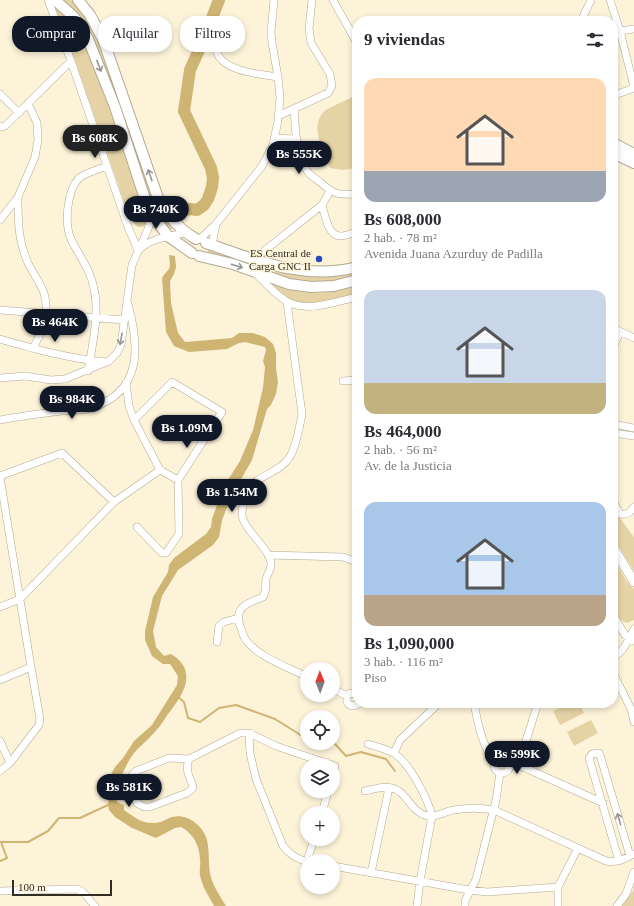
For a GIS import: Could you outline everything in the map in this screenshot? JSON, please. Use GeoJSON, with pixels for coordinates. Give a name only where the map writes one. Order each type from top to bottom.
{"type":"FeatureCollection","features":[{"type":"Feature","properties":{"kind":"highway"},"geometry":{"type":"LineString","coordinates":[[55,0],[74,17],[88,39],[115,107],[145,199],[152,215],[168,236],[195,254],[252,270],[289,284],[311,287],[334,286],[352,281]]}},
{"type":"Feature","properties":{"kind":"highway"},"geometry":{"type":"LineString","coordinates":[[78,0],[90,15],[103,39],[159,200],[171,219],[185,233],[203,242],[254,259],[303,272],[328,272],[352,268]]}},
{"type":"Feature","properties":{"kind":"highway"},"geometry":{"type":"LineString","coordinates":[[618,146],[634,154]]}},
{"type":"Feature","properties":{"kind":"highway"},"geometry":{"type":"LineString","coordinates":[[618,155],[634,163]]}},
{"type":"Feature","properties":{"kind":"highway"},"geometry":{"type":"LineString","coordinates":[[195,254],[206,251],[203,242]]}},
{"type":"Feature","properties":{"kind":"highway"},"geometry":{"type":"LineString","coordinates":[[195,254],[190,245],[203,242]]}},
{"type":"Feature","properties":{"kind":"main road"},"geometry":{"type":"LineString","coordinates":[[618,555],[634,582]]}},
{"type":"Feature","properties":{"kind":"street"},"geometry":{"type":"LineString","coordinates":[[48,0],[138,250]]}},
{"type":"Feature","properties":{"kind":"street"},"geometry":{"type":"LineString","coordinates":[[203,242],[262,166],[273,145],[280,98],[271,32],[274,0]]}},
{"type":"Feature","properties":{"kind":"street"},"geometry":{"type":"LineString","coordinates":[[278,116],[328,93],[332,86],[330,74],[311,43],[309,29],[312,0]]}},
{"type":"Feature","properties":{"kind":"street"},"geometry":{"type":"LineString","coordinates":[[333,0],[352,34]]}},
{"type":"Feature","properties":{"kind":"street"},"geometry":{"type":"LineString","coordinates":[[583,16],[591,0]]}},
{"type":"Feature","properties":{"kind":"street"},"geometry":{"type":"LineString","coordinates":[[610,0],[615,16]]}},
{"type":"Feature","properties":{"kind":"street"},"geometry":{"type":"LineString","coordinates":[[618,26],[634,88],[618,94]]}},
{"type":"Feature","properties":{"kind":"street"},"geometry":{"type":"LineString","coordinates":[[620,32],[634,29]]}},
{"type":"Feature","properties":{"kind":"street"},"geometry":{"type":"LineString","coordinates":[[217,52],[224,62],[232,67],[251,73],[278,77]]}},
{"type":"Feature","properties":{"kind":"street"},"geometry":{"type":"LineString","coordinates":[[0,127],[5,126],[19,113],[71,61]]}},
{"type":"Feature","properties":{"kind":"street"},"geometry":{"type":"LineString","coordinates":[[0,94],[19,113]]}},
{"type":"Feature","properties":{"kind":"street"},"geometry":{"type":"LineString","coordinates":[[0,220],[18,197],[35,157],[38,140],[37,123],[28,103]]}},
{"type":"Feature","properties":{"kind":"street"},"geometry":{"type":"LineString","coordinates":[[294,109],[296,139],[300,158],[309,173],[330,191],[338,194],[352,194]]}},
{"type":"Feature","properties":{"kind":"street"},"geometry":{"type":"LineString","coordinates":[[274,138],[296,139]]}},
{"type":"Feature","properties":{"kind":"street"},"geometry":{"type":"LineString","coordinates":[[88,371],[96,308],[94,289],[88,271],[70,238],[67,219],[69,196],[80,177],[107,166]]}},
{"type":"Feature","properties":{"kind":"street"},"geometry":{"type":"LineString","coordinates":[[254,259],[322,205],[330,191]]}},
{"type":"Feature","properties":{"kind":"street"},"geometry":{"type":"LineString","coordinates":[[18,197],[20,239],[26,257],[44,293],[46,314],[44,325],[33,348]]}},
{"type":"Feature","properties":{"kind":"street"},"geometry":{"type":"LineString","coordinates":[[322,205],[330,229],[334,234],[340,236],[352,233]]}},
{"type":"Feature","properties":{"kind":"street"},"geometry":{"type":"LineString","coordinates":[[0,378],[25,376],[51,380],[65,380],[107,362],[117,353],[121,344],[132,266],[152,215]]}},
{"type":"Feature","properties":{"kind":"street"},"geometry":{"type":"LineString","coordinates":[[203,242],[216,224]]}},
{"type":"Feature","properties":{"kind":"street"},"geometry":{"type":"LineString","coordinates":[[138,250],[143,246],[168,236],[185,233]]}},
{"type":"Feature","properties":{"kind":"street"},"geometry":{"type":"LineString","coordinates":[[252,270],[287,302],[303,307],[316,306],[352,298]]}},
{"type":"Feature","properties":{"kind":"street"},"geometry":{"type":"LineString","coordinates":[[0,420],[89,408],[106,402],[117,395],[126,383],[134,367],[136,341],[127,300]]}},
{"type":"Feature","properties":{"kind":"street"},"geometry":{"type":"LineString","coordinates":[[287,302],[302,414],[300,429],[290,458],[280,467],[254,483],[247,490],[242,515],[246,524],[268,555],[271,564],[266,579],[266,591],[263,597],[245,604],[240,611],[238,618],[245,640],[262,655],[300,674]]}},
{"type":"Feature","properties":{"kind":"street"},"geometry":{"type":"LineString","coordinates":[[0,310],[124,320]]}},
{"type":"Feature","properties":{"kind":"street"},"geometry":{"type":"LineString","coordinates":[[618,331],[634,338]]}},
{"type":"Feature","properties":{"kind":"street"},"geometry":{"type":"LineString","coordinates":[[0,338],[33,348],[90,361],[107,362]]}},
{"type":"Feature","properties":{"kind":"street"},"geometry":{"type":"LineString","coordinates":[[343,381],[352,380]]}},
{"type":"Feature","properties":{"kind":"street"},"geometry":{"type":"LineString","coordinates":[[134,420],[172,382],[222,412],[178,480],[179,534],[166,553],[162,553],[137,527]]}},
{"type":"Feature","properties":{"kind":"street"},"geometry":{"type":"LineString","coordinates":[[126,383],[129,406],[134,420],[160,470],[178,480]]}},
{"type":"Feature","properties":{"kind":"street"},"geometry":{"type":"LineString","coordinates":[[618,425],[634,428]]}},
{"type":"Feature","properties":{"kind":"street"},"geometry":{"type":"LineString","coordinates":[[618,434],[634,436]]}},
{"type":"Feature","properties":{"kind":"street"},"geometry":{"type":"LineString","coordinates":[[0,770],[10,763],[39,725],[40,718],[0,477],[62,453],[114,502]]}},
{"type":"Feature","properties":{"kind":"street"},"geometry":{"type":"LineString","coordinates":[[0,607],[20,599],[114,502],[160,470]]}},
{"type":"Feature","properties":{"kind":"street"},"geometry":{"type":"LineString","coordinates":[[618,510],[620,514],[625,515],[630,513],[634,507]]}},
{"type":"Feature","properties":{"kind":"street"},"geometry":{"type":"LineString","coordinates":[[268,555],[343,557],[352,560]]}},
{"type":"Feature","properties":{"kind":"street"},"geometry":{"type":"LineString","coordinates":[[217,642],[219,626],[224,622],[238,618]]}},
{"type":"Feature","properties":{"kind":"street"},"geometry":{"type":"LineString","coordinates":[[618,623],[625,635],[631,640]]}},
{"type":"Feature","properties":{"kind":"street"},"geometry":{"type":"LineString","coordinates":[[618,654],[631,640],[634,629]]}},
{"type":"Feature","properties":{"kind":"street"},"geometry":{"type":"LineString","coordinates":[[0,680],[31,666]]}},
{"type":"Feature","properties":{"kind":"street"},"geometry":{"type":"LineString","coordinates":[[618,683],[631,709],[634,722]]}},
{"type":"Feature","properties":{"kind":"street"},"geometry":{"type":"LineString","coordinates":[[340,692],[347,696]]}},
{"type":"Feature","properties":{"kind":"street"},"geometry":{"type":"LineString","coordinates":[[347,696],[352,693]]}},
{"type":"Feature","properties":{"kind":"street"},"geometry":{"type":"LineString","coordinates":[[347,696],[347,702],[350,706],[352,706]]}},
{"type":"Feature","properties":{"kind":"street"},"geometry":{"type":"LineString","coordinates":[[394,753],[400,740],[434,708]]}},
{"type":"Feature","properties":{"kind":"street"},"geometry":{"type":"LineString","coordinates":[[475,708],[481,738],[494,762],[495,770],[500,773],[508,771],[509,762],[520,754],[524,747],[536,708]]}},
{"type":"Feature","properties":{"kind":"street"},"geometry":{"type":"LineString","coordinates":[[189,759],[186,766],[193,786],[192,789],[187,793],[150,807],[137,803],[130,781],[136,771],[169,758],[189,759],[240,733],[249,733],[276,746],[312,758]]}},
{"type":"Feature","properties":{"kind":"street"},"geometry":{"type":"LineString","coordinates":[[249,733],[250,753],[256,779],[282,846],[294,857],[300,859]]}},
{"type":"Feature","properties":{"kind":"street"},"geometry":{"type":"LineString","coordinates":[[0,741],[10,763]]}},
{"type":"Feature","properties":{"kind":"street"},"geometry":{"type":"LineString","coordinates":[[368,744],[394,753],[400,758],[418,782],[430,806],[432,816],[417,906]]}},
{"type":"Feature","properties":{"kind":"street"},"geometry":{"type":"LineString","coordinates":[[365,791],[384,787],[395,789],[401,793],[420,813],[429,816],[441,815],[453,810],[494,810],[606,861],[620,861],[632,855],[600,755],[595,753],[589,758],[620,861]]}},
{"type":"Feature","properties":{"kind":"street"},"geometry":{"type":"LineString","coordinates":[[494,762],[499,757],[504,757],[509,762],[603,803]]}},
{"type":"Feature","properties":{"kind":"street"},"geometry":{"type":"LineString","coordinates":[[465,906],[465,901],[469,890],[476,879],[494,810],[500,773]]}},
{"type":"Feature","properties":{"kind":"street"},"geometry":{"type":"LineString","coordinates":[[370,873],[389,788]]}},
{"type":"Feature","properties":{"kind":"street"},"geometry":{"type":"LineString","coordinates":[[558,906],[558,887],[578,848]]}},
{"type":"Feature","properties":{"kind":"street"},"geometry":{"type":"LineString","coordinates":[[340,867],[487,892],[558,887]]}},
{"type":"Feature","properties":{"kind":"street"},"geometry":{"type":"LineString","coordinates":[[617,906],[626,894],[634,872]]}},
{"type":"Feature","properties":{"kind":"street"},"geometry":{"type":"LineString","coordinates":[[0,891],[77,889],[82,892],[95,906]]}},
{"type":"Feature","properties":{"kind":"shaded area"},"geometry":{"type":"Polygon","coordinates":[[[62,0],[73,0],[85,16],[78,16],[62,0]]]}},
{"type":"Feature","properties":{"kind":"shaded area"},"geometry":{"type":"Polygon","coordinates":[[[50,2],[68,16],[56,16],[50,2]]]}},
{"type":"Feature","properties":{"kind":"shaded area"},"geometry":{"type":"Polygon","coordinates":[[[90,24],[97,36],[98,52],[103,52],[158,208],[174,229],[168,229],[156,212],[90,35],[90,24]]]}},
{"type":"Feature","properties":{"kind":"shaded area"},"geometry":{"type":"Polygon","coordinates":[[[72,52],[89,52],[148,218],[147,223],[142,227],[138,227],[130,219],[72,52]]]}},
{"type":"Feature","properties":{"kind":"shaded area"},"geometry":{"type":"Polygon","coordinates":[[[352,97],[352,169],[343,170],[330,168],[319,138],[318,122],[321,116],[326,110],[352,97]]]}},
{"type":"Feature","properties":{"kind":"shaded area"},"geometry":{"type":"Polygon","coordinates":[[[209,247],[264,266],[300,275],[337,275],[352,272],[352,276],[328,282],[295,280],[265,273],[207,255],[209,247]]]}},
{"type":"Feature","properties":{"kind":"shaded area"},"geometry":{"type":"Polygon","coordinates":[[[169,255],[175,256],[176,267],[170,281],[171,303],[178,333],[185,342],[232,338],[239,333],[253,333],[265,337],[273,344],[276,353],[278,382],[276,394],[271,405],[267,409],[252,460],[232,495],[222,520],[219,537],[213,545],[178,570],[162,596],[153,631],[156,647],[164,656],[171,654],[180,661],[186,675],[186,683],[179,699],[162,723],[136,750],[130,759],[120,779],[116,794],[117,802],[124,805],[124,810],[142,821],[157,823],[177,816],[188,818],[201,828],[207,841],[209,869],[212,882],[226,906],[214,906],[202,884],[200,875],[199,850],[195,840],[189,833],[181,827],[175,828],[156,838],[132,828],[115,817],[109,810],[108,804],[111,788],[111,774],[115,767],[134,741],[152,725],[177,685],[178,676],[170,664],[163,664],[152,656],[145,640],[145,631],[153,597],[168,572],[169,565],[174,558],[206,534],[211,527],[212,519],[224,486],[240,461],[253,430],[263,388],[265,367],[263,361],[266,350],[265,347],[245,342],[239,343],[227,349],[189,352],[174,346],[166,332],[162,278],[170,267],[169,255]]]}},
{"type":"Feature","properties":{"kind":"shaded area"},"geometry":{"type":"Polygon","coordinates":[[[263,279],[292,290],[308,293],[341,290],[352,287],[352,296],[321,303],[302,304],[291,300],[263,279]]]}},
{"type":"Feature","properties":{"kind":"shaded area"},"geometry":{"type":"Polygon","coordinates":[[[618,516],[634,537],[634,571],[618,545],[618,516]]]}},
{"type":"Feature","properties":{"kind":"shaded area"},"geometry":{"type":"Polygon","coordinates":[[[618,567],[627,582],[634,589],[634,620],[627,623],[621,620],[618,616],[618,567]]]}},
{"type":"Feature","properties":{"kind":"shaded area"},"geometry":{"type":"Polygon","coordinates":[[[559,708],[582,708],[584,713],[560,725],[553,711],[559,708]]]}},
{"type":"Feature","properties":{"kind":"shaded area"},"geometry":{"type":"Polygon","coordinates":[[[591,720],[598,733],[574,746],[567,732],[591,720]]]}},
{"type":"Feature","properties":{"kind":"shaded area"},"geometry":{"type":"Polygon","coordinates":[[[634,882],[634,906],[621,906],[633,891],[634,882]]]}},
{"type":"Feature","properties":{"kind":"waterway"},"geometry":{"type":"LineString","coordinates":[[180,212],[190,209],[197,210],[204,205],[208,199],[212,187],[213,178],[211,168],[184,111],[190,70],[219,0]]}},
{"type":"Feature","properties":{"kind":"waterway"},"geometry":{"type":"LineString","coordinates":[[178,697],[184,702],[188,718],[200,722],[219,708],[236,705],[275,719],[300,735]]}},
{"type":"Feature","properties":{"kind":"waterway"},"geometry":{"type":"LineString","coordinates":[[340,749],[346,756],[361,752],[386,759],[395,771]]}},
{"type":"Feature","properties":{"kind":"waterway"},"geometry":{"type":"LineString","coordinates":[[0,861],[7,858],[1,842],[28,842],[48,831],[59,818],[80,818],[110,804]]}},
{"type":"Feature","properties":{"kind":"place","name":"ES Central de Carga GNC II"},"geometry":{"type":"Point","coordinates":[319,259]}}]}
